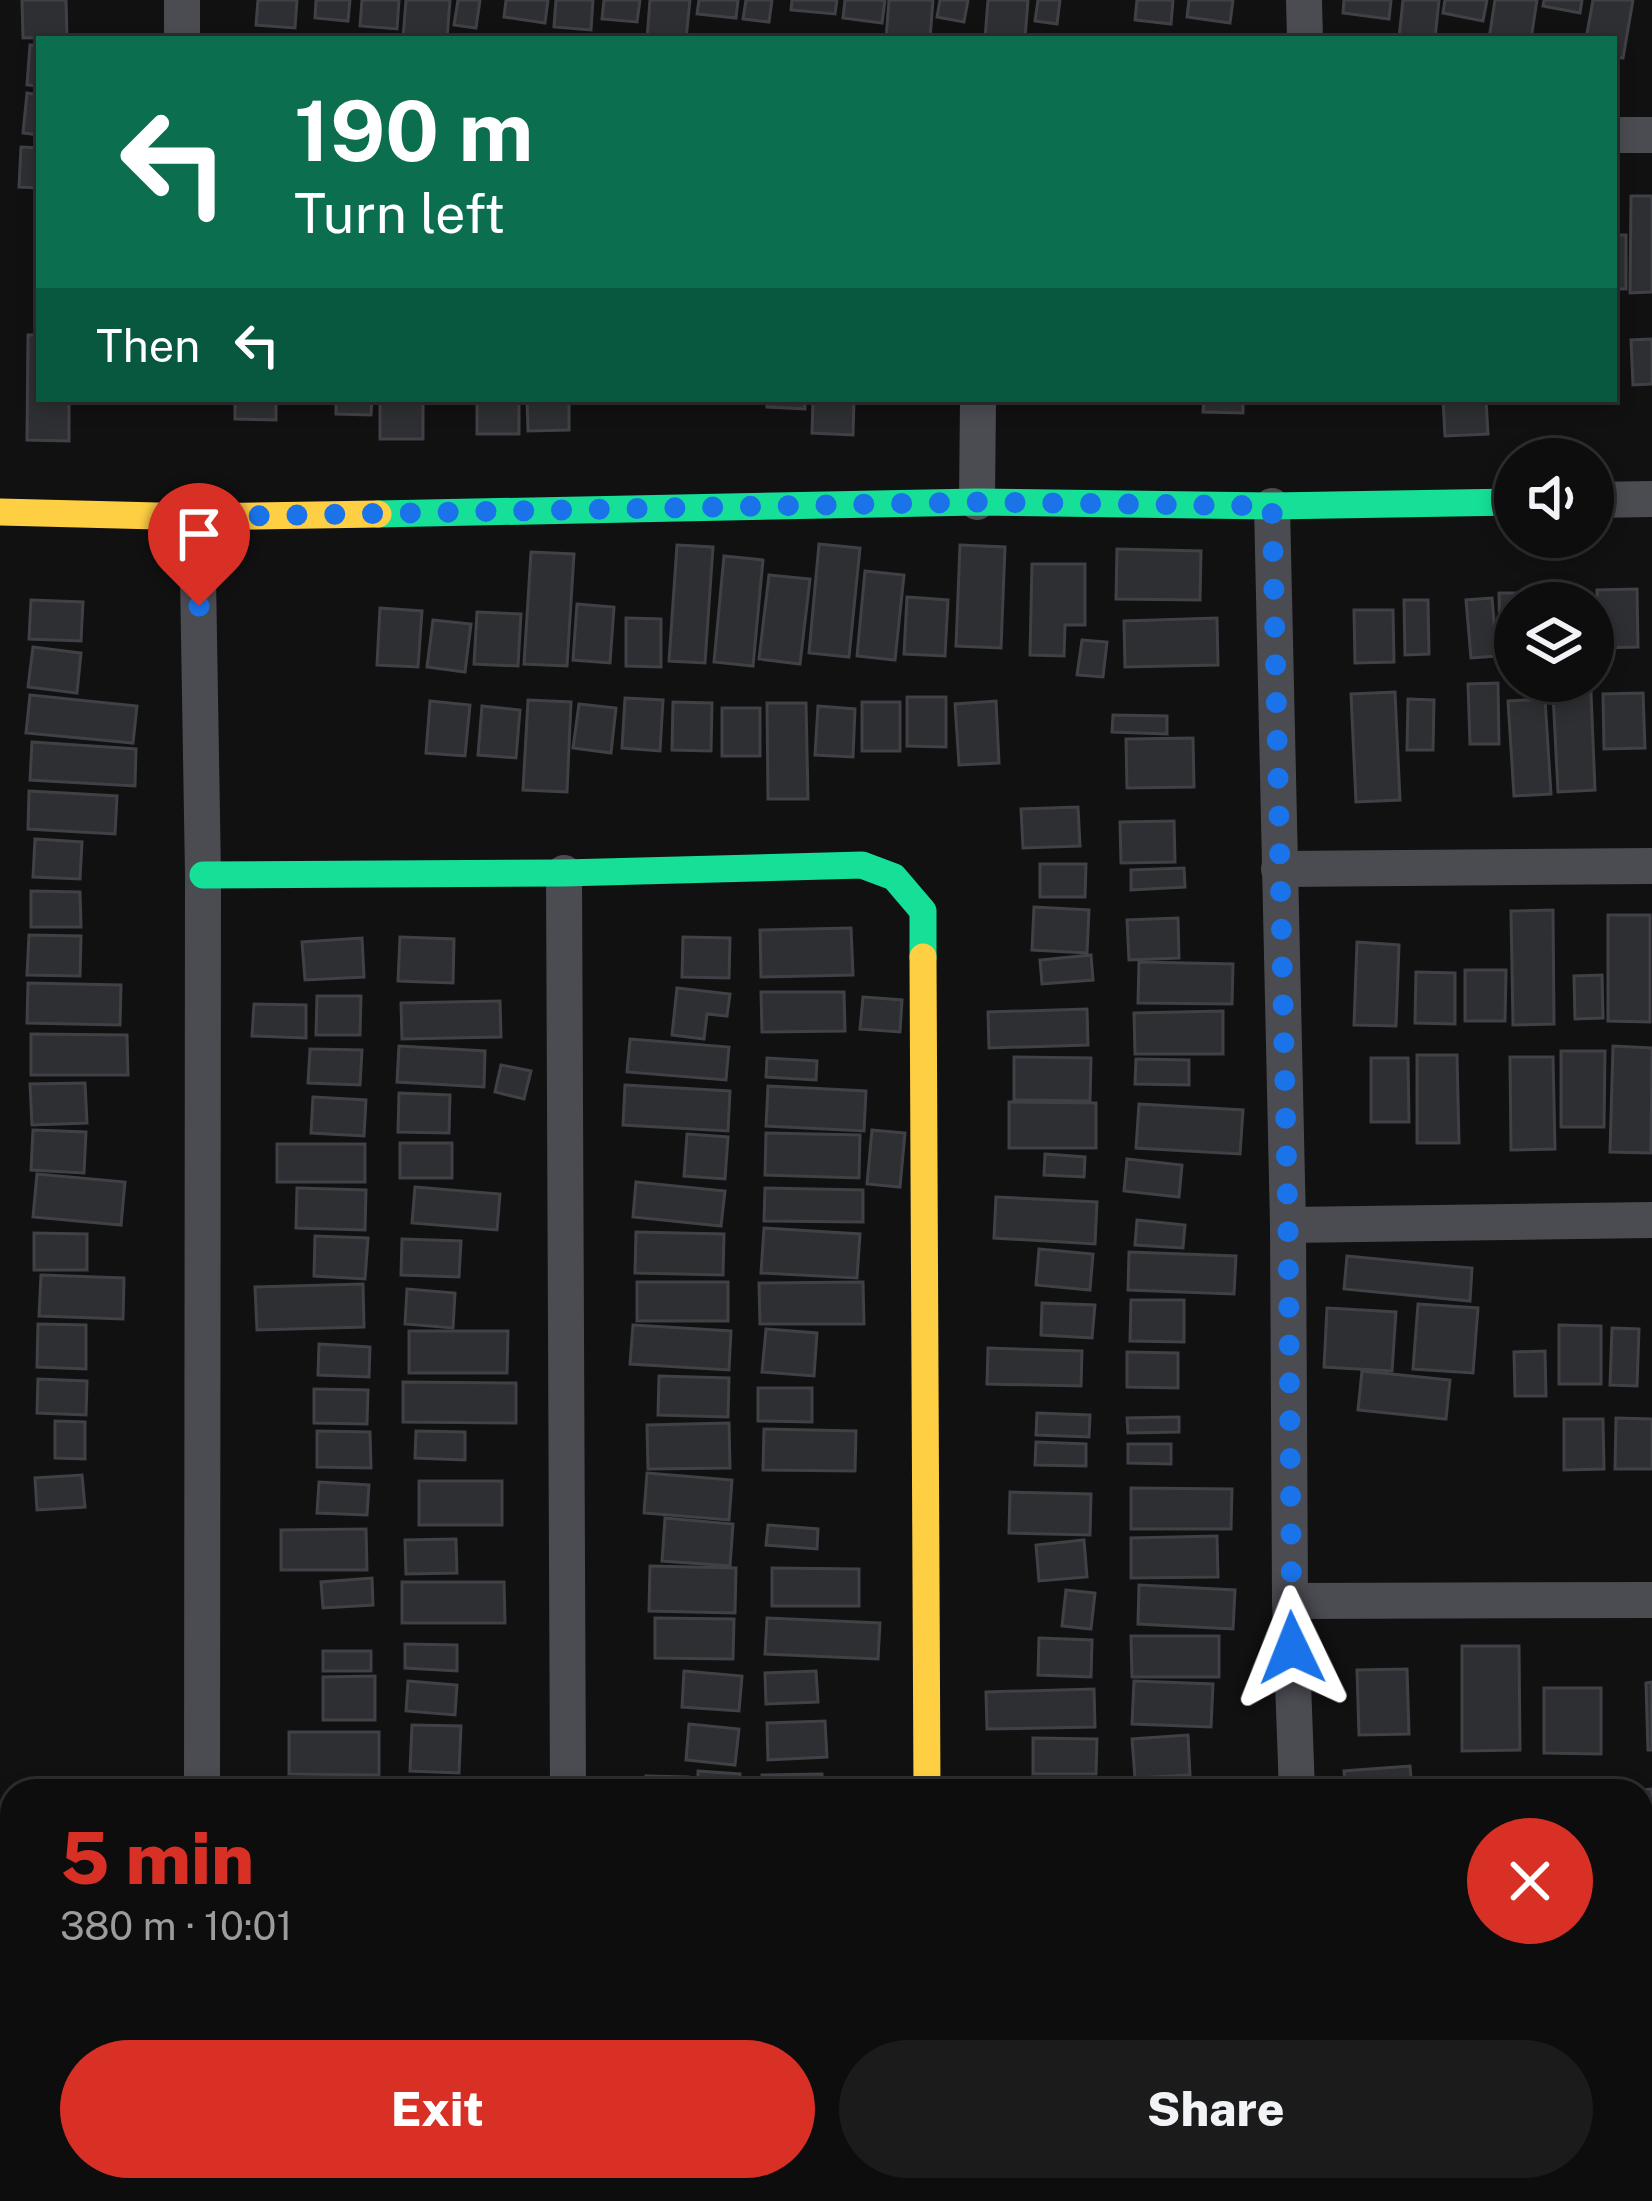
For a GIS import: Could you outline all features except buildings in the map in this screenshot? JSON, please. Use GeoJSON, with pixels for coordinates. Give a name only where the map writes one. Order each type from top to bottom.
{"type":"FeatureCollection","features":[{"type":"Feature","properties":{"kind":"street"},"geometry":{"type":"LineString","coordinates":[[182,0],[182,36]]}},
{"type":"Feature","properties":{"kind":"street"},"geometry":{"type":"LineString","coordinates":[[1304,0],[1305,36]]}},
{"type":"Feature","properties":{"kind":"street"},"geometry":{"type":"LineString","coordinates":[[1617,135],[1652,135]]}},
{"type":"Feature","properties":{"kind":"street"},"geometry":{"type":"LineString","coordinates":[[977,502],[978,402]]}},
{"type":"Feature","properties":{"kind":"street"},"geometry":{"type":"LineString","coordinates":[[1614,500],[1652,500]]}},
{"type":"Feature","properties":{"kind":"street"},"geometry":{"type":"LineString","coordinates":[[0,512],[197,517],[977,502],[1272,506],[1494,502]]}},
{"type":"Feature","properties":{"kind":"street"},"geometry":{"type":"LineString","coordinates":[[1272,506],[1297,1779]]}},
{"type":"Feature","properties":{"kind":"street"},"geometry":{"type":"LineString","coordinates":[[197,517],[203,875],[202,1779]]}},
{"type":"Feature","properties":{"kind":"street"},"geometry":{"type":"LineString","coordinates":[[203,875],[862,865],[894,878],[923,911],[928,1779]]}},
{"type":"Feature","properties":{"kind":"street"},"geometry":{"type":"LineString","coordinates":[[1279,869],[1652,866]]}},
{"type":"Feature","properties":{"kind":"street"},"geometry":{"type":"LineString","coordinates":[[564,873],[568,1779]]}},
{"type":"Feature","properties":{"kind":"street"},"geometry":{"type":"LineString","coordinates":[[1288,1225],[1652,1220]]}},
{"type":"Feature","properties":{"kind":"street"},"geometry":{"type":"LineString","coordinates":[[1290,1601],[1652,1600]]}},
{"type":"Feature","properties":{"kind":"traffic: fast"},"geometry":{"type":"LineString","coordinates":[[378,514],[977,502],[1272,506],[1494,502]]}},
{"type":"Feature","properties":{"kind":"traffic: fast"},"geometry":{"type":"LineString","coordinates":[[203,875],[862,865],[894,877],[923,911],[923,957]]}},
{"type":"Feature","properties":{"kind":"traffic: slow"},"geometry":{"type":"LineString","coordinates":[[0,512],[197,517],[378,514]]}},
{"type":"Feature","properties":{"kind":"traffic: slow"},"geometry":{"type":"LineString","coordinates":[[923,957],[927,1779]]}},
{"type":"Feature","properties":{"kind":"route"},"geometry":{"type":"LineString","coordinates":[[199,606],[197,517],[977,502],[1272,506],[1292,1648]]}}]}
